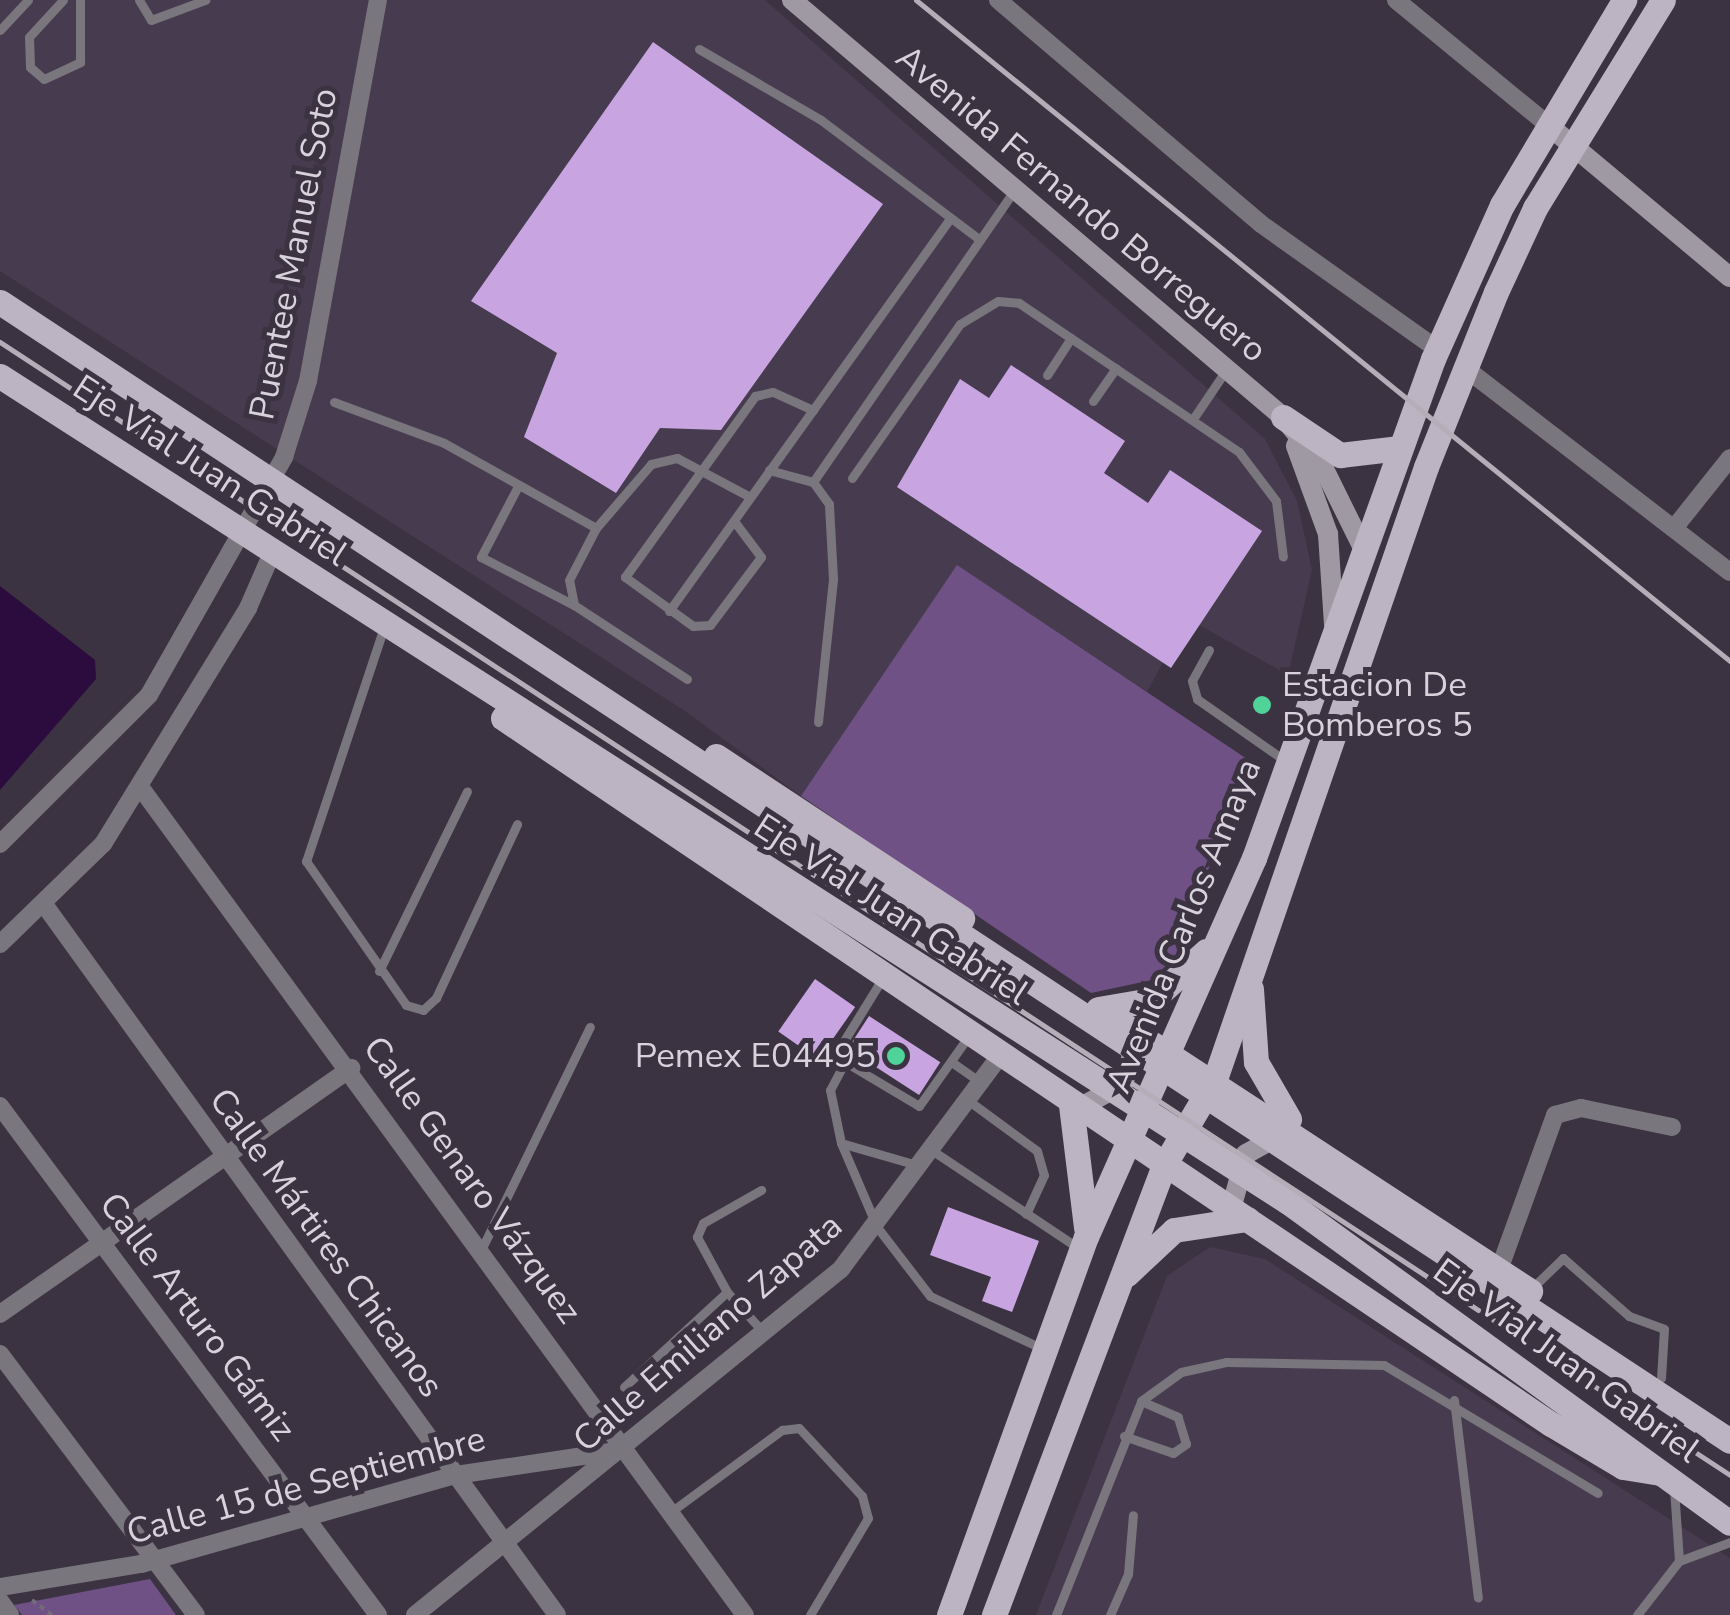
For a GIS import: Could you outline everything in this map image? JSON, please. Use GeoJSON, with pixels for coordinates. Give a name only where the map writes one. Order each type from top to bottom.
{"type":"FeatureCollection","features":[{"type":"Feature","properties":{"kind":"main road","name":"Avenida Fernando Borreguero"},"geometry":{"type":"LineString","coordinates":[[792,0],[1012,193],[1283,416]]}},
{"type":"Feature","properties":{"kind":"main road","name":"Avenida Carlos Amaya"},"geometry":{"type":"LineString","coordinates":[[949,1615],[1050,1352],[1084,1244],[1175,1054],[1221,930],[1254,858],[1308,713],[1362,546],[1438,349],[1548,126],[1624,0]]}},
{"type":"Feature","properties":{"kind":"main road"},"geometry":{"type":"LineString","coordinates":[[994,1615],[1163,1167],[1215,1078],[1253,961],[1290,870],[1465,368],[1573,147],[1663,0]]}},
{"type":"Feature","properties":{"kind":"main road"},"geometry":{"type":"LineString","coordinates":[[1548,126],[1730,277]]}},
{"type":"Feature","properties":{"kind":"main road","name":"Eje Vial Juan Gabriel"},"geometry":{"type":"LineString","coordinates":[[0,302],[1031,983],[1303,1145],[1730,1441]]}},
{"type":"Feature","properties":{"kind":"main road","name":"Eje Vial Juan Gabriel"},"geometry":{"type":"LineString","coordinates":[[0,376],[384,627],[1288,1202],[1730,1523]]}},
{"type":"Feature","properties":{"kind":"main road"},"geometry":{"type":"LineString","coordinates":[[1283,416],[1333,482],[1362,546],[1368,587],[1357,678]]}},
{"type":"Feature","properties":{"kind":"main road"},"geometry":{"type":"LineString","coordinates":[[1283,416],[1340,455],[1400,448]]}},
{"type":"Feature","properties":{"kind":"main road"},"geometry":{"type":"LineString","coordinates":[[1283,416],[1320,498],[1334,630]]}},
{"type":"Feature","properties":{"kind":"main road"},"geometry":{"type":"LineString","coordinates":[[540,661],[620,695],[1098,1009],[1215,1078],[1303,1145],[1661,1378],[1730,1441]]}},
{"type":"Feature","properties":{"kind":"main road"},"geometry":{"type":"LineString","coordinates":[[448,668],[520,734],[1163,1167],[1597,1452],[1668,1479]]}},
{"type":"Feature","properties":{"kind":"main road"},"geometry":{"type":"LineString","coordinates":[[1308,713],[1342,724]]}},
{"type":"Feature","properties":{"kind":"main road"},"geometry":{"type":"LineString","coordinates":[[1254,858],[1290,870]]}},
{"type":"Feature","properties":{"kind":"main road"},"geometry":{"type":"LineString","coordinates":[[1098,1009],[1162,994],[1221,930]]}},
{"type":"Feature","properties":{"kind":"main road"},"geometry":{"type":"LineString","coordinates":[[1253,961],[1256,1062],[1303,1145]]}},
{"type":"Feature","properties":{"kind":"main road"},"geometry":{"type":"LineString","coordinates":[[1074,1106],[1122,1084],[1139,1033]]}},
{"type":"Feature","properties":{"kind":"main road"},"geometry":{"type":"LineString","coordinates":[[1074,1106],[1084,1244]]}},
{"type":"Feature","properties":{"kind":"main road"},"geometry":{"type":"LineString","coordinates":[[1239,1214],[1249,1149],[1303,1145]]}},
{"type":"Feature","properties":{"kind":"main road"},"geometry":{"type":"LineString","coordinates":[[1116,1287],[1174,1230],[1239,1214]]}},
{"type":"Feature","properties":{"kind":"street","name":"Puentee Manuel Soto"},"geometry":{"type":"LineString","coordinates":[[0,844],[149,695],[284,457],[308,381],[378,0]]}},
{"type":"Feature","properties":{"kind":"street"},"geometry":{"type":"LineString","coordinates":[[998,0],[1260,224],[1438,349]]}},
{"type":"Feature","properties":{"kind":"street"},"geometry":{"type":"LineString","coordinates":[[1396,0],[1548,126]]}},
{"type":"Feature","properties":{"kind":"street"},"geometry":{"type":"LineString","coordinates":[[1465,368],[1730,572]]}},
{"type":"Feature","properties":{"kind":"street"},"geometry":{"type":"LineString","coordinates":[[1676,527],[1730,458]]}},
{"type":"Feature","properties":{"kind":"street"},"geometry":{"type":"LineString","coordinates":[[0,944],[46,907],[140,788],[272,553]]}},
{"type":"Feature","properties":{"kind":"street","name":"Calle Genaro Vázquez"},"geometry":{"type":"LineString","coordinates":[[140,788],[351,1068],[745,1615]]}},
{"type":"Feature","properties":{"kind":"street","name":"Calle Mártires Chicanos"},"geometry":{"type":"LineString","coordinates":[[46,907],[221,1156],[558,1615]]}},
{"type":"Feature","properties":{"kind":"street","name":"Calle Emiliano Zapata"},"geometry":{"type":"LineString","coordinates":[[415,1615],[628,1450],[766,1334],[877,1227],[999,1057]]}},
{"type":"Feature","properties":{"kind":"street"},"geometry":{"type":"LineString","coordinates":[[0,1314],[351,1068]]}},
{"type":"Feature","properties":{"kind":"street","name":"Calle Arturo Gámiz"},"geometry":{"type":"LineString","coordinates":[[0,1106],[378,1615]]}},
{"type":"Feature","properties":{"kind":"street"},"geometry":{"type":"LineString","coordinates":[[1499,1270],[1555,1115],[1581,1108],[1672,1127]]}},
{"type":"Feature","properties":{"kind":"street"},"geometry":{"type":"LineString","coordinates":[[0,1354],[196,1615]]}},
{"type":"Feature","properties":{"kind":"street","name":"Calle 15 de Septiembre"},"geometry":{"type":"LineString","coordinates":[[0,1587],[154,1561],[456,1474],[628,1450]]}},
{"type":"Feature","properties":{"kind":"street"},"geometry":{"type":"LineString","coordinates":[[0,1601],[10,1615]]}},
{"type":"Feature","properties":{"kind":"lane"},"geometry":{"type":"LineString","coordinates":[[0,30],[28,0]]}},
{"type":"Feature","properties":{"kind":"lane"},"geometry":{"type":"LineString","coordinates":[[63,0],[29,37],[30,67],[44,79],[80,62],[80,0]]}},
{"type":"Feature","properties":{"kind":"lane"},"geometry":{"type":"LineString","coordinates":[[138,0],[152,20],[206,0]]}},
{"type":"Feature","properties":{"kind":"lane"},"geometry":{"type":"LineString","coordinates":[[700,49],[821,120],[980,240]]}},
{"type":"Feature","properties":{"kind":"lane"},"geometry":{"type":"LineString","coordinates":[[812,482],[1012,193]]}},
{"type":"Feature","properties":{"kind":"lane"},"geometry":{"type":"LineString","coordinates":[[669,610],[950,218]]}},
{"type":"Feature","properties":{"kind":"lane"},"geometry":{"type":"LineString","coordinates":[[852,478],[978,309],[1019,303],[1193,419],[1260,474],[1284,524],[1283,557]]}},
{"type":"Feature","properties":{"kind":"lane"},"geometry":{"type":"LineString","coordinates":[[1047,375],[1071,338]]}},
{"type":"Feature","properties":{"kind":"lane"},"geometry":{"type":"LineString","coordinates":[[1092,401],[1116,368]]}},
{"type":"Feature","properties":{"kind":"lane"},"geometry":{"type":"LineString","coordinates":[[1193,419],[1226,370]]}},
{"type":"Feature","properties":{"kind":"lane"},"geometry":{"type":"LineString","coordinates":[[734,522],[761,556],[710,625],[669,610],[624,570],[755,396],[773,392],[813,410]]}},
{"type":"Feature","properties":{"kind":"lane"},"geometry":{"type":"LineString","coordinates":[[334,402],[444,443],[518,488],[596,528]]}},
{"type":"Feature","properties":{"kind":"lane"},"geometry":{"type":"LineString","coordinates":[[574,604],[569,580],[596,528],[651,464],[678,458],[750,497]]}},
{"type":"Feature","properties":{"kind":"lane"},"geometry":{"type":"LineString","coordinates":[[769,470],[812,482],[828,504],[833,579],[818,722]]}},
{"type":"Feature","properties":{"kind":"lane"},"geometry":{"type":"LineString","coordinates":[[518,488],[482,557],[574,604],[687,680]]}},
{"type":"Feature","properties":{"kind":"lane"},"geometry":{"type":"LineString","coordinates":[[384,627],[306,846],[312,878],[406,1005],[429,1007],[517,824]]}},
{"type":"Feature","properties":{"kind":"lane"},"geometry":{"type":"LineString","coordinates":[[1209,650],[1192,681],[1197,699],[1290,763]]}},
{"type":"Feature","properties":{"kind":"lane"},"geometry":{"type":"LineString","coordinates":[[380,972],[467,790]]}},
{"type":"Feature","properties":{"kind":"lane"},"geometry":{"type":"LineString","coordinates":[[882,978],[842,1044],[846,1062],[830,1090],[840,1143],[877,1227],[946,1311],[1050,1352]]}},
{"type":"Feature","properties":{"kind":"lane"},"geometry":{"type":"LineString","coordinates":[[482,1248],[590,1027]]}},
{"type":"Feature","properties":{"kind":"lane"},"geometry":{"type":"LineString","coordinates":[[846,1062],[919,1106],[968,1036]]}},
{"type":"Feature","properties":{"kind":"lane"},"geometry":{"type":"LineString","coordinates":[[952,1063],[981,1083]]}},
{"type":"Feature","properties":{"kind":"lane"},"geometry":{"type":"LineString","coordinates":[[969,1101],[1037,1151],[1044,1174],[1026,1214]]}},
{"type":"Feature","properties":{"kind":"lane"},"geometry":{"type":"LineString","coordinates":[[840,1143],[927,1158],[1084,1244]]}},
{"type":"Feature","properties":{"kind":"lane"},"geometry":{"type":"LineString","coordinates":[[761,1190],[703,1223],[698,1238],[727,1292],[766,1334]]}},
{"type":"Feature","properties":{"kind":"lane"},"geometry":{"type":"LineString","coordinates":[[1529,1290],[1563,1258],[1629,1316],[1664,1328],[1661,1378]]}},
{"type":"Feature","properties":{"kind":"lane"},"geometry":{"type":"LineString","coordinates":[[624,1387],[727,1292]]}},
{"type":"Feature","properties":{"kind":"lane"},"geometry":{"type":"LineString","coordinates":[[1056,1615],[1141,1401],[1180,1372],[1318,1360],[1384,1366],[1454,1400],[1598,1493]]}},
{"type":"Feature","properties":{"kind":"lane"},"geometry":{"type":"LineString","coordinates":[[1454,1400],[1478,1598]]}},
{"type":"Feature","properties":{"kind":"lane"},"geometry":{"type":"LineString","coordinates":[[1124,1436],[1172,1454],[1186,1444],[1178,1417],[1141,1401]]}},
{"type":"Feature","properties":{"kind":"lane"},"geometry":{"type":"LineString","coordinates":[[672,1511],[782,1430],[800,1428],[862,1496],[868,1518],[810,1615]]}},
{"type":"Feature","properties":{"kind":"lane"},"geometry":{"type":"LineString","coordinates":[[1668,1479],[1679,1561]]}},
{"type":"Feature","properties":{"kind":"lane"},"geometry":{"type":"LineString","coordinates":[[1110,1615],[1128,1574],[1134,1515]]}},
{"type":"Feature","properties":{"kind":"lane"},"geometry":{"type":"LineString","coordinates":[[1637,1615],[1679,1561],[1730,1542]]}},
{"type":"Feature","properties":{"kind":"path"},"geometry":{"type":"LineString","coordinates":[[28,1598],[52,1615]]}},
{"type":"Feature","properties":{"kind":"shaded area"},"geometry":{"type":"Polygon","coordinates":[[[0,0],[765,0],[1265,439],[1297,501],[1312,570],[1288,675],[1187,618],[1147,692],[957,566],[801,796],[685,711],[0,271],[0,0]]]}},
{"type":"Feature","properties":{"kind":"shaded area"},"geometry":{"type":"Polygon","coordinates":[[[957,565],[1250,761],[1175,956],[1152,980],[1091,993],[801,796],[957,565]]]}},
{"type":"Feature","properties":{"kind":"shaded area"},"geometry":{"type":"Polygon","coordinates":[[[0,586],[95,660],[96,679],[0,790],[0,586]]]}},
{"type":"Feature","properties":{"kind":"shaded area"},"geometry":{"type":"Polygon","coordinates":[[[1210,1247],[1265,1259],[1730,1558],[1730,1615],[1036,1615],[1167,1276],[1210,1247]]]}},
{"type":"Feature","properties":{"kind":"shaded area"},"geometry":{"type":"Polygon","coordinates":[[[150,1579],[176,1615],[22,1615],[14,1605],[150,1579]]]}},
{"type":"Feature","properties":{"kind":"building"},"geometry":{"type":"Polygon","coordinates":[[[653,42],[883,204],[721,430],[660,428],[616,493],[524,437],[557,353],[471,301],[653,42]]]}},
{"type":"Feature","properties":{"kind":"building"},"geometry":{"type":"Polygon","coordinates":[[[1011,365],[1125,441],[1104,473],[1148,503],[1170,470],[1262,531],[1171,668],[897,487],[960,379],[989,398],[1011,365]]]}},
{"type":"Feature","properties":{"kind":"building"},"geometry":{"type":"Polygon","coordinates":[[[815,979],[855,1007],[818,1060],[778,1031],[815,979]]]}},
{"type":"Feature","properties":{"kind":"building","name":"Pemex E04495"},"geometry":{"type":"Polygon","coordinates":[[[869,1016],[940,1062],[919,1095],[848,1049],[869,1016]]]}},
{"type":"Feature","properties":{"kind":"building"},"geometry":{"type":"Polygon","coordinates":[[[948,1207],[1039,1241],[1012,1312],[982,1301],[991,1277],[930,1255],[948,1207]]]}},
{"type":"Feature","properties":{"kind":"railway"},"geometry":{"type":"LineString","coordinates":[[916,0],[1730,661]]}},
{"type":"Feature","properties":{"kind":"railway"},"geometry":{"type":"LineString","coordinates":[[0,342],[1730,1475]]}},
{"type":"Feature","properties":{"kind":"place","name":"Estacion De Bomberos 5"},"geometry":{"type":"Point","coordinates":[1262,705]}},
{"type":"Feature","properties":{"kind":"place","name":"Pemex E04495"},"geometry":{"type":"Point","coordinates":[896,1056]}}]}
